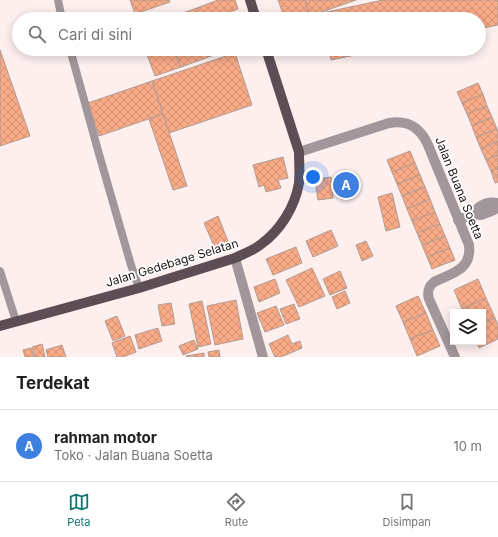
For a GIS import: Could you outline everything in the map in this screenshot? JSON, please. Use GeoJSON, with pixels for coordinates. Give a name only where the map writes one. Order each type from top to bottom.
{"type":"FeatureCollection","features":[{"type":"Feature","properties":{"kind":"main road"},"geometry":{"type":"LineString","coordinates":[[250,0],[254,12]]}},
{"type":"Feature","properties":{"kind":"main road","name":"Jalan Gedebage Selatan"},"geometry":{"type":"LineString","coordinates":[[0,326],[139,288],[235,258],[248,253],[260,245],[280,226],[288,214],[294,200],[300,168],[299,152],[268,56]]}},
{"type":"Feature","properties":{"kind":"street","name":"Jalan Buana Soetta"},"geometry":{"type":"LineString","coordinates":[[299,152],[389,123],[396,122],[408,124],[414,126],[420,131],[469,245],[470,252],[466,264],[459,270],[431,284],[428,294],[455,357]]}},
{"type":"Feature","properties":{"kind":"street"},"geometry":{"type":"LineString","coordinates":[[458,220],[473,214],[478,207],[491,202],[498,204]]}},
{"type":"Feature","properties":{"kind":"street"},"geometry":{"type":"LineString","coordinates":[[235,258],[263,357]]}},
{"type":"Feature","properties":{"kind":"lane"},"geometry":{"type":"LineString","coordinates":[[58,0],[61,12]]}},
{"type":"Feature","properties":{"kind":"lane"},"geometry":{"type":"LineString","coordinates":[[72,56],[96,146],[139,288]]}},
{"type":"Feature","properties":{"kind":"lane"},"geometry":{"type":"LineString","coordinates":[[0,271],[16,321]]}},
{"type":"Feature","properties":{"kind":"building"},"geometry":{"type":"Polygon","coordinates":[[[130,0],[169,0],[170,2],[141,12],[134,12],[130,0]]]}},
{"type":"Feature","properties":{"kind":"building"},"geometry":{"type":"Polygon","coordinates":[[[218,0],[235,0],[238,9],[230,12],[198,12],[197,8],[218,0]]]}},
{"type":"Feature","properties":{"kind":"building"},"geometry":{"type":"Polygon","coordinates":[[[278,0],[305,0],[309,12],[282,12],[278,0]]]}},
{"type":"Feature","properties":{"kind":"building"},"geometry":{"type":"Polygon","coordinates":[[[305,0],[356,0],[322,12],[309,12],[305,0]]]}},
{"type":"Feature","properties":{"kind":"building"},"geometry":{"type":"Polygon","coordinates":[[[383,0],[498,0],[498,25],[486,28],[486,12],[327,12],[383,0]]]}},
{"type":"Feature","properties":{"kind":"building"},"geometry":{"type":"Polygon","coordinates":[[[197,8],[198,12],[186,12],[197,8]]]}},
{"type":"Feature","properties":{"kind":"building"},"geometry":{"type":"Polygon","coordinates":[[[0,50],[30,136],[0,146],[0,50]]]}},
{"type":"Feature","properties":{"kind":"building"},"geometry":{"type":"Polygon","coordinates":[[[148,56],[177,56],[181,67],[155,76],[148,56]]]}},
{"type":"Feature","properties":{"kind":"building"},"geometry":{"type":"Polygon","coordinates":[[[177,56],[211,56],[181,67],[177,56]]]}},
{"type":"Feature","properties":{"kind":"building"},"geometry":{"type":"Polygon","coordinates":[[[226,56],[236,56],[252,105],[169,133],[152,81],[226,56]]]}},
{"type":"Feature","properties":{"kind":"building"},"geometry":{"type":"Polygon","coordinates":[[[330,56],[350,56],[331,60],[330,56]]]}},
{"type":"Feature","properties":{"kind":"building"},"geometry":{"type":"Polygon","coordinates":[[[152,81],[163,114],[99,136],[88,103],[152,81]]]}},
{"type":"Feature","properties":{"kind":"building"},"geometry":{"type":"Polygon","coordinates":[[[478,83],[483,94],[462,103],[457,92],[478,83]]]}},
{"type":"Feature","properties":{"kind":"building"},"geometry":{"type":"Polygon","coordinates":[[[483,94],[487,106],[467,114],[462,103],[483,94]]]}},
{"type":"Feature","properties":{"kind":"building"},"geometry":{"type":"Polygon","coordinates":[[[487,106],[492,117],[472,126],[467,114],[487,106]]]}},
{"type":"Feature","properties":{"kind":"building"},"geometry":{"type":"Polygon","coordinates":[[[163,114],[187,186],[173,190],[149,119],[163,114]]]}},
{"type":"Feature","properties":{"kind":"building"},"geometry":{"type":"Polygon","coordinates":[[[492,117],[497,129],[476,137],[472,126],[492,117]]]}},
{"type":"Feature","properties":{"kind":"building"},"geometry":{"type":"Polygon","coordinates":[[[497,129],[498,141],[481,149],[476,137],[497,129]]]}},
{"type":"Feature","properties":{"kind":"building"},"geometry":{"type":"Polygon","coordinates":[[[498,141],[498,155],[486,160],[481,149],[498,141]]]}},
{"type":"Feature","properties":{"kind":"building"},"geometry":{"type":"Polygon","coordinates":[[[410,151],[415,163],[392,172],[387,160],[410,151]]]}},
{"type":"Feature","properties":{"kind":"building"},"geometry":{"type":"Polygon","coordinates":[[[498,155],[498,168],[491,171],[486,160],[498,155]]]}},
{"type":"Feature","properties":{"kind":"building"},"geometry":{"type":"Polygon","coordinates":[[[283,157],[288,178],[278,180],[281,188],[266,192],[264,185],[259,187],[253,165],[283,157]]]}},
{"type":"Feature","properties":{"kind":"building"},"geometry":{"type":"Polygon","coordinates":[[[415,163],[420,175],[397,184],[392,172],[415,163]]]}},
{"type":"Feature","properties":{"kind":"building"},"geometry":{"type":"Polygon","coordinates":[[[498,168],[498,182],[495,183],[491,171],[498,168]]]}},
{"type":"Feature","properties":{"kind":"building"},"geometry":{"type":"Polygon","coordinates":[[[420,175],[425,187],[402,196],[397,184],[420,175]]]}},
{"type":"Feature","properties":{"kind":"building"},"geometry":{"type":"Polygon","coordinates":[[[331,177],[333,198],[318,200],[315,179],[331,177]]]}},
{"type":"Feature","properties":{"kind":"building"},"geometry":{"type":"Polygon","coordinates":[[[425,187],[430,199],[407,209],[402,196],[425,187]]]}},
{"type":"Feature","properties":{"kind":"building"},"geometry":{"type":"Polygon","coordinates":[[[392,193],[400,227],[386,231],[378,197],[392,193]]]}},
{"type":"Feature","properties":{"kind":"building"},"geometry":{"type":"Polygon","coordinates":[[[430,199],[435,212],[412,221],[407,209],[430,199]]]}},
{"type":"Feature","properties":{"kind":"building"},"geometry":{"type":"Polygon","coordinates":[[[435,212],[440,224],[417,233],[412,221],[435,212]]]}},
{"type":"Feature","properties":{"kind":"building"},"geometry":{"type":"Polygon","coordinates":[[[218,216],[228,241],[214,246],[204,223],[218,216]]]}},
{"type":"Feature","properties":{"kind":"building"},"geometry":{"type":"Polygon","coordinates":[[[440,224],[445,236],[422,245],[417,233],[440,224]]]}},
{"type":"Feature","properties":{"kind":"building"},"geometry":{"type":"Polygon","coordinates":[[[331,230],[338,246],[313,257],[306,241],[331,230]]]}},
{"type":"Feature","properties":{"kind":"building"},"geometry":{"type":"Polygon","coordinates":[[[445,236],[450,248],[427,257],[422,245],[445,236]]]}},
{"type":"Feature","properties":{"kind":"building"},"geometry":{"type":"Polygon","coordinates":[[[366,241],[373,256],[362,261],[356,245],[366,241]]]}},
{"type":"Feature","properties":{"kind":"building"},"geometry":{"type":"Polygon","coordinates":[[[296,247],[302,263],[273,275],[266,259],[296,247]]]}},
{"type":"Feature","properties":{"kind":"building"},"geometry":{"type":"Polygon","coordinates":[[[450,248],[455,260],[432,269],[427,257],[450,248]]]}},
{"type":"Feature","properties":{"kind":"building"},"geometry":{"type":"Polygon","coordinates":[[[312,268],[325,296],[299,307],[286,280],[312,268]]]}},
{"type":"Feature","properties":{"kind":"building"},"geometry":{"type":"Polygon","coordinates":[[[340,271],[347,288],[330,295],[323,279],[340,271]]]}},
{"type":"Feature","properties":{"kind":"building"},"geometry":{"type":"Polygon","coordinates":[[[275,279],[280,293],[259,302],[254,287],[275,279]]]}},
{"type":"Feature","properties":{"kind":"building"},"geometry":{"type":"Polygon","coordinates":[[[478,279],[486,298],[462,309],[454,290],[478,279]]]}},
{"type":"Feature","properties":{"kind":"building"},"geometry":{"type":"Polygon","coordinates":[[[345,291],[350,303],[337,309],[332,297],[345,291]]]}},
{"type":"Feature","properties":{"kind":"building"},"geometry":{"type":"Polygon","coordinates":[[[418,296],[426,313],[403,322],[396,306],[418,296]]]}},
{"type":"Feature","properties":{"kind":"building"},"geometry":{"type":"Polygon","coordinates":[[[486,298],[495,318],[486,322],[486,309],[462,309],[486,298]]]}},
{"type":"Feature","properties":{"kind":"building"},"geometry":{"type":"Polygon","coordinates":[[[236,300],[243,339],[215,345],[207,306],[236,300]]]}},
{"type":"Feature","properties":{"kind":"building"},"geometry":{"type":"Polygon","coordinates":[[[202,301],[211,344],[198,347],[189,304],[202,301]]]}},
{"type":"Feature","properties":{"kind":"building"},"geometry":{"type":"Polygon","coordinates":[[[171,303],[175,324],[162,326],[158,305],[171,303]]]}},
{"type":"Feature","properties":{"kind":"building"},"geometry":{"type":"Polygon","coordinates":[[[294,304],[300,319],[286,324],[280,309],[294,304]]]}},
{"type":"Feature","properties":{"kind":"building"},"geometry":{"type":"Polygon","coordinates":[[[276,306],[284,325],[265,332],[257,313],[276,306]]]}},
{"type":"Feature","properties":{"kind":"building"},"geometry":{"type":"Polygon","coordinates":[[[426,313],[433,330],[410,339],[403,322],[426,313]]]}},
{"type":"Feature","properties":{"kind":"building"},"geometry":{"type":"Polygon","coordinates":[[[117,316],[125,336],[113,341],[105,321],[117,316]]]}},
{"type":"Feature","properties":{"kind":"building"},"geometry":{"type":"Polygon","coordinates":[[[495,318],[498,325],[498,339],[486,345],[486,322],[495,318]]]}},
{"type":"Feature","properties":{"kind":"building"},"geometry":{"type":"Polygon","coordinates":[[[158,328],[162,341],[139,349],[135,335],[158,328]]]}},
{"type":"Feature","properties":{"kind":"building"},"geometry":{"type":"Polygon","coordinates":[[[433,330],[440,346],[417,356],[410,339],[433,330]]]}},
{"type":"Feature","properties":{"kind":"building"},"geometry":{"type":"Polygon","coordinates":[[[288,335],[292,344],[300,341],[302,348],[281,357],[275,357],[269,344],[288,335]]]}},
{"type":"Feature","properties":{"kind":"building"},"geometry":{"type":"Polygon","coordinates":[[[130,336],[136,352],[123,357],[117,357],[112,343],[130,336]]]}},
{"type":"Feature","properties":{"kind":"building"},"geometry":{"type":"Polygon","coordinates":[[[194,340],[198,349],[183,355],[179,346],[194,340]]]}},
{"type":"Feature","properties":{"kind":"building"},"geometry":{"type":"Polygon","coordinates":[[[42,344],[45,357],[35,357],[32,347],[42,344]]]}},
{"type":"Feature","properties":{"kind":"building"},"geometry":{"type":"Polygon","coordinates":[[[62,345],[66,357],[48,357],[46,350],[62,345]]]}},
{"type":"Feature","properties":{"kind":"building"},"geometry":{"type":"Polygon","coordinates":[[[478,345],[485,345],[479,348],[478,345]]]}},
{"type":"Feature","properties":{"kind":"building"},"geometry":{"type":"Polygon","coordinates":[[[31,348],[34,357],[25,357],[23,350],[31,348]]]}},
{"type":"Feature","properties":{"kind":"building"},"geometry":{"type":"Polygon","coordinates":[[[219,350],[220,357],[209,357],[208,352],[219,350]]]}},
{"type":"Feature","properties":{"kind":"building"},"geometry":{"type":"Polygon","coordinates":[[[204,353],[204,357],[186,356],[204,353]]]}},
{"type":"Feature","properties":{"kind":"place","name":"rahman motor"},"geometry":{"type":"Point","coordinates":[346,185]}}]}
